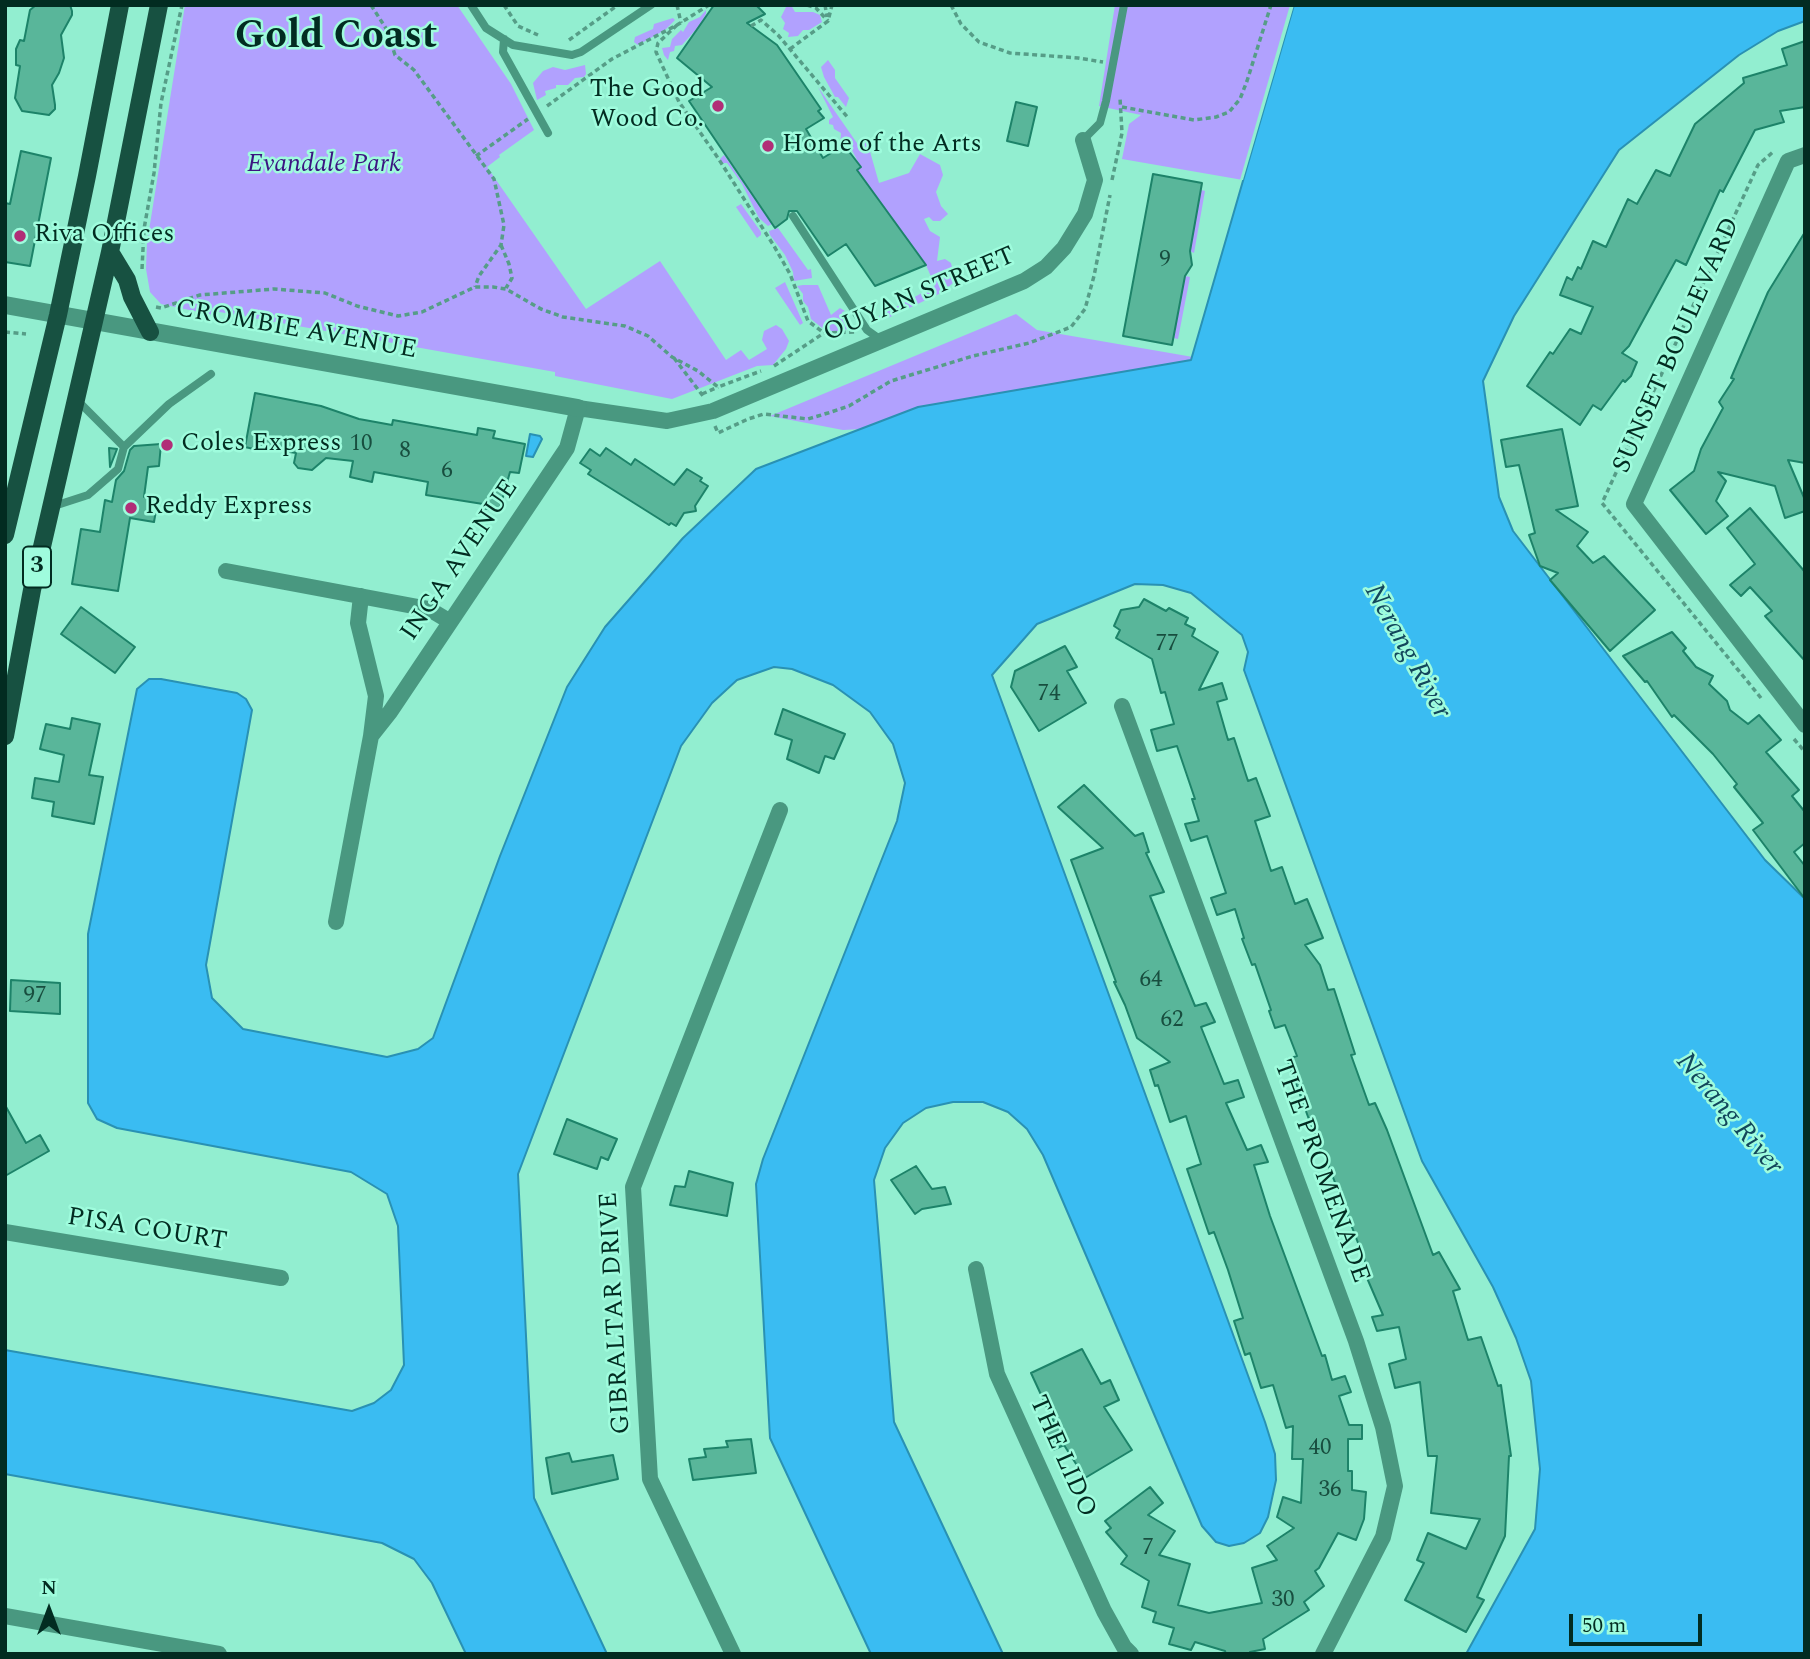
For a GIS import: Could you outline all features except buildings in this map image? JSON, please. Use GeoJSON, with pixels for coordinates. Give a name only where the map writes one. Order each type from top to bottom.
{"type":"FeatureCollection","features":[{"type":"Feature","properties":{"kind":"main road","name":"3"},"geometry":{"type":"LineString","coordinates":[[5,535],[58,314],[120,5]]}},
{"type":"Feature","properties":{"kind":"main road","name":"3"},"geometry":{"type":"LineString","coordinates":[[5,736],[32,590],[110,252],[159,5]]}},
{"type":"Feature","properties":{"kind":"main road"},"geometry":{"type":"LineString","coordinates":[[110,252],[127,280],[132,297],[150,332]]}},
{"type":"Feature","properties":{"kind":"street","name":"OUYAN STREET"},"geometry":{"type":"LineString","coordinates":[[578,408],[667,421],[713,411],[1024,281],[1046,267],[1064,248],[1085,214],[1095,180],[1083,140]]}},
{"type":"Feature","properties":{"kind":"street","name":"SUNSET BOULEVARD"},"geometry":{"type":"LineString","coordinates":[[1805,155],[1788,161],[1634,504],[1805,724]]}},
{"type":"Feature","properties":{"kind":"street","name":"CROMBIE AVENUE"},"geometry":{"type":"LineString","coordinates":[[5,305],[578,408]]}},
{"type":"Feature","properties":{"kind":"street","name":"INGA AVENUE"},"geometry":{"type":"LineString","coordinates":[[371,736],[390,712],[566,449],[578,408]]}},
{"type":"Feature","properties":{"kind":"street"},"geometry":{"type":"LineString","coordinates":[[226,571],[429,609],[449,621]]}},
{"type":"Feature","properties":{"kind":"street","name":"INGA AVENUE"},"geometry":{"type":"LineString","coordinates":[[336,922],[376,696],[358,624],[360,596]]}},
{"type":"Feature","properties":{"kind":"street","name":"THE PROMENADE"},"geometry":{"type":"LineString","coordinates":[[1122,706],[1356,1341],[1383,1427],[1395,1486],[1383,1537],[1323,1654]]}},
{"type":"Feature","properties":{"kind":"street","name":"GIBRALTAR DRIVE"},"geometry":{"type":"LineString","coordinates":[[733,1654],[650,1479],[633,1186],[780,810]]}},
{"type":"Feature","properties":{"kind":"street","name":"PISA COURT"},"geometry":{"type":"LineString","coordinates":[[5,1232],[281,1278]]}},
{"type":"Feature","properties":{"kind":"street","name":"THE LIDO"},"geometry":{"type":"LineString","coordinates":[[976,1269],[997,1374],[1104,1611],[1124,1647],[1131,1654]]}},
{"type":"Feature","properties":{"kind":"street"},"geometry":{"type":"LineString","coordinates":[[5,1616],[219,1654]]}},
{"type":"Feature","properties":{"kind":"lane"},"geometry":{"type":"LineString","coordinates":[[471,5],[486,27],[513,45],[572,55],[582,52],[651,5]]}},
{"type":"Feature","properties":{"kind":"lane","name":"OUYAN STREET"},"geometry":{"type":"LineString","coordinates":[[1083,140],[1100,123],[1124,5]]}},
{"type":"Feature","properties":{"kind":"lane"},"geometry":{"type":"LineString","coordinates":[[503,39],[503,52],[548,133]]}},
{"type":"Feature","properties":{"kind":"lane"},"geometry":{"type":"LineString","coordinates":[[793,216],[867,330],[881,340]]}},
{"type":"Feature","properties":{"kind":"lane"},"geometry":{"type":"LineString","coordinates":[[51,507],[88,495],[118,470],[124,447],[169,404],[211,374]]}},
{"type":"Feature","properties":{"kind":"lane"},"geometry":{"type":"LineString","coordinates":[[76,399],[124,447]]}},
{"type":"Feature","properties":{"kind":"path"},"geometry":{"type":"LineString","coordinates":[[143,281],[141,254],[154,173],[161,103],[182,5]]}},
{"type":"Feature","properties":{"kind":"path"},"geometry":{"type":"LineString","coordinates":[[371,5],[387,30],[395,55],[414,69],[494,180],[503,225],[501,245],[512,278],[506,289]]}},
{"type":"Feature","properties":{"kind":"path"},"geometry":{"type":"LineString","coordinates":[[504,5],[518,26],[543,37]]}},
{"type":"Feature","properties":{"kind":"path"},"geometry":{"type":"LineString","coordinates":[[557,39],[571,41],[618,5]]}},
{"type":"Feature","properties":{"kind":"path"},"geometry":{"type":"LineString","coordinates":[[677,5],[679,24]]}},
{"type":"Feature","properties":{"kind":"path"},"geometry":{"type":"LineString","coordinates":[[545,107],[612,60],[709,5]]}},
{"type":"Feature","properties":{"kind":"path"},"geometry":{"type":"LineString","coordinates":[[807,5],[816,8],[828,21]]}},
{"type":"Feature","properties":{"kind":"path"},"geometry":{"type":"LineString","coordinates":[[825,5],[828,21]]}},
{"type":"Feature","properties":{"kind":"path"},"geometry":{"type":"LineString","coordinates":[[790,49],[828,21],[832,5]]}},
{"type":"Feature","properties":{"kind":"path"},"geometry":{"type":"LineString","coordinates":[[951,5],[961,24],[979,42],[1010,53],[1078,58],[1113,64]]}},
{"type":"Feature","properties":{"kind":"path"},"geometry":{"type":"LineString","coordinates":[[1122,107],[1194,120],[1229,112],[1240,99],[1271,5]]}},
{"type":"Feature","properties":{"kind":"path"},"geometry":{"type":"LineString","coordinates":[[751,26],[761,20],[778,35],[849,120]]}},
{"type":"Feature","properties":{"kind":"path"},"geometry":{"type":"LineString","coordinates":[[679,24],[658,44],[656,52],[679,102],[718,158],[790,274],[808,321],[824,334]]}},
{"type":"Feature","properties":{"kind":"path"},"geometry":{"type":"LineString","coordinates":[[476,156],[528,120]]}},
{"type":"Feature","properties":{"kind":"path"},"geometry":{"type":"LineString","coordinates":[[1761,698],[1602,503],[1758,165],[1772,153],[1783,149]]}},
{"type":"Feature","properties":{"kind":"path"},"geometry":{"type":"LineString","coordinates":[[475,287],[479,276],[501,245]]}},
{"type":"Feature","properties":{"kind":"path"},"geometry":{"type":"LineString","coordinates":[[153,306],[161,308],[200,295],[274,289],[325,293],[357,306],[398,316],[422,312],[475,287],[506,289],[541,309],[563,317],[625,326],[648,335],[718,387]]}},
{"type":"Feature","properties":{"kind":"path"},"geometry":{"type":"LineString","coordinates":[[773,368],[796,350],[824,334],[867,330]]}},
{"type":"Feature","properties":{"kind":"path"},"geometry":{"type":"LineString","coordinates":[[5,332],[26,334]]}},
{"type":"Feature","properties":{"kind":"path"},"geometry":{"type":"LineString","coordinates":[[702,394],[762,371]]}},
{"type":"Feature","properties":{"kind":"path"},"geometry":{"type":"LineString","coordinates":[[1787,730],[1805,752]]}},
{"type":"Feature","properties":{"kind":"green space","name":"Evandale Park"},"geometry":{"type":"Polygon","coordinates":[[[185,5],[457,5],[511,84],[534,130],[487,167],[586,309],[660,261],[726,360],[741,350],[749,360],[767,349],[762,340],[764,331],[776,325],[782,329],[789,341],[786,349],[773,365],[757,366],[672,399],[555,376],[555,372],[214,311],[213,315],[161,304],[150,292],[146,269],[147,243],[185,5]]]}},
{"type":"Feature","properties":{"kind":"green space"},"geometry":{"type":"Polygon","coordinates":[[[787,5],[791,5],[795,12],[813,12],[820,15],[822,22],[809,30],[803,30],[798,36],[788,37],[789,33],[783,29],[785,23],[781,17],[787,5]]]}},
{"type":"Feature","properties":{"kind":"green space"},"geometry":{"type":"Polygon","coordinates":[[[1115,5],[1294,5],[1243,180],[1122,159],[1129,124],[1141,115],[1099,106],[1115,5]]]}},
{"type":"Feature","properties":{"kind":"green space"},"geometry":{"type":"Polygon","coordinates":[[[706,10],[700,25],[682,45],[675,46],[668,60],[662,48],[670,47],[672,39],[706,10]]]}},
{"type":"Feature","properties":{"kind":"green space"},"geometry":{"type":"Polygon","coordinates":[[[673,18],[675,20],[665,30],[638,45],[634,42],[635,37],[653,29],[654,24],[673,18]]]}},
{"type":"Feature","properties":{"kind":"green space"},"geometry":{"type":"Polygon","coordinates":[[[828,60],[835,70],[835,78],[849,98],[846,107],[835,97],[824,77],[821,67],[828,60]]]}},
{"type":"Feature","properties":{"kind":"green space"},"geometry":{"type":"Polygon","coordinates":[[[585,65],[584,77],[575,78],[568,85],[556,85],[556,88],[545,91],[546,95],[537,100],[533,83],[543,71],[553,67],[565,70],[585,65]]]}},
{"type":"Feature","properties":{"kind":"green space"},"geometry":{"type":"Polygon","coordinates":[[[818,87],[859,146],[867,141],[879,183],[909,173],[920,154],[940,165],[943,175],[936,192],[941,206],[948,214],[940,221],[933,221],[929,217],[924,219],[930,231],[940,237],[937,261],[945,259],[951,263],[955,281],[943,292],[890,317],[879,319],[879,316],[935,286],[926,265],[857,170],[860,166],[849,144],[840,147],[841,133],[829,124],[833,117],[818,87]]]}},
{"type":"Feature","properties":{"kind":"green space"},"geometry":{"type":"Polygon","coordinates":[[[724,155],[772,224],[768,226],[759,218],[742,184],[727,163],[722,163],[720,159],[724,155]]]}},
{"type":"Feature","properties":{"kind":"green space"},"geometry":{"type":"Polygon","coordinates":[[[1201,190],[1205,191],[1194,253],[1190,251],[1201,190]]]}},
{"type":"Feature","properties":{"kind":"green space"},"geometry":{"type":"Polygon","coordinates":[[[741,204],[761,232],[757,238],[736,207],[741,204]]]}},
{"type":"Feature","properties":{"kind":"green space"},"geometry":{"type":"Polygon","coordinates":[[[778,228],[808,270],[811,269],[812,278],[794,281],[785,255],[770,235],[769,231],[778,228]]]}},
{"type":"Feature","properties":{"kind":"green space"},"geometry":{"type":"Polygon","coordinates":[[[1185,276],[1190,277],[1178,339],[1174,338],[1185,276]]]}},
{"type":"Feature","properties":{"kind":"green space"},"geometry":{"type":"Polygon","coordinates":[[[785,282],[803,323],[800,325],[775,288],[785,282]]]}},
{"type":"Feature","properties":{"kind":"green space"},"geometry":{"type":"Polygon","coordinates":[[[818,285],[831,315],[840,308],[845,311],[842,312],[845,323],[848,323],[850,328],[826,331],[811,319],[808,307],[803,301],[803,294],[797,286],[818,285]]]}},
{"type":"Feature","properties":{"kind":"green space"},"geometry":{"type":"Polygon","coordinates":[[[1016,314],[1037,330],[1193,357],[1190,360],[918,407],[861,429],[843,430],[770,416],[1016,314]]]}},
{"type":"Feature","properties":{"kind":"water","name":"Nerang River"},"geometry":{"type":"Polygon","coordinates":[[[1294,5],[1805,5],[1805,21],[1778,31],[1739,55],[1619,150],[1514,316],[1483,381],[1499,497],[1513,531],[1765,860],[1805,899],[1805,1654],[1466,1654],[1535,1529],[1540,1469],[1531,1381],[1516,1338],[1493,1287],[1422,1161],[1244,670],[1248,652],[1242,635],[1191,593],[1163,585],[1135,584],[1037,624],[992,675],[1275,1454],[1276,1480],[1268,1517],[1260,1533],[1244,1543],[1229,1546],[1216,1542],[1202,1526],[1043,1155],[1027,1129],[1008,1112],[983,1102],[953,1102],[926,1108],[903,1123],[885,1148],[874,1180],[894,1422],[1003,1654],[871,1654],[770,1438],[756,1184],[763,1159],[897,821],[905,783],[893,744],[870,712],[833,685],[792,669],[774,667],[737,680],[712,703],[681,746],[518,1174],[534,1498],[607,1654],[466,1654],[432,1583],[414,1559],[382,1543],[5,1474],[5,1350],[352,1411],[374,1403],[391,1390],[404,1365],[398,1226],[387,1194],[351,1172],[117,1128],[97,1119],[88,1103],[88,934],[137,689],[149,679],[161,679],[237,693],[246,699],[252,710],[206,965],[212,998],[243,1029],[387,1057],[418,1049],[433,1038],[500,856],[567,687],[605,627],[683,538],[756,469],[918,407],[1191,360],[1294,5]]]}},
{"type":"Feature","properties":{"kind":"water"},"geometry":{"type":"Polygon","coordinates":[[[530,434],[542,439],[533,457],[526,456],[530,434]]]}},
{"type":"Feature","properties":{"kind":"pier"},"geometry":{"type":"Polygon","coordinates":[[[1290,5],[1294,5],[1243,180],[1240,180],[1290,5]]]}},
{"type":"Feature","properties":{"kind":"place","name":"The Good Wood Co."},"geometry":{"type":"Point","coordinates":[718,106]}},
{"type":"Feature","properties":{"kind":"place","name":"Home of the Arts"},"geometry":{"type":"Point","coordinates":[768,146]}},
{"type":"Feature","properties":{"kind":"place","name":"Riva Offices"},"geometry":{"type":"Point","coordinates":[20,236]}},
{"type":"Feature","properties":{"kind":"place","name":"Coles Express"},"geometry":{"type":"Point","coordinates":[167,445]}},
{"type":"Feature","properties":{"kind":"place","name":"Reddy Express"},"geometry":{"type":"Point","coordinates":[131,508]}},
{"type":"Feature","properties":{"kind":"district","name":"Gold Coast"},"geometry":{"type":"Point","coordinates":[336,39]}}]}
